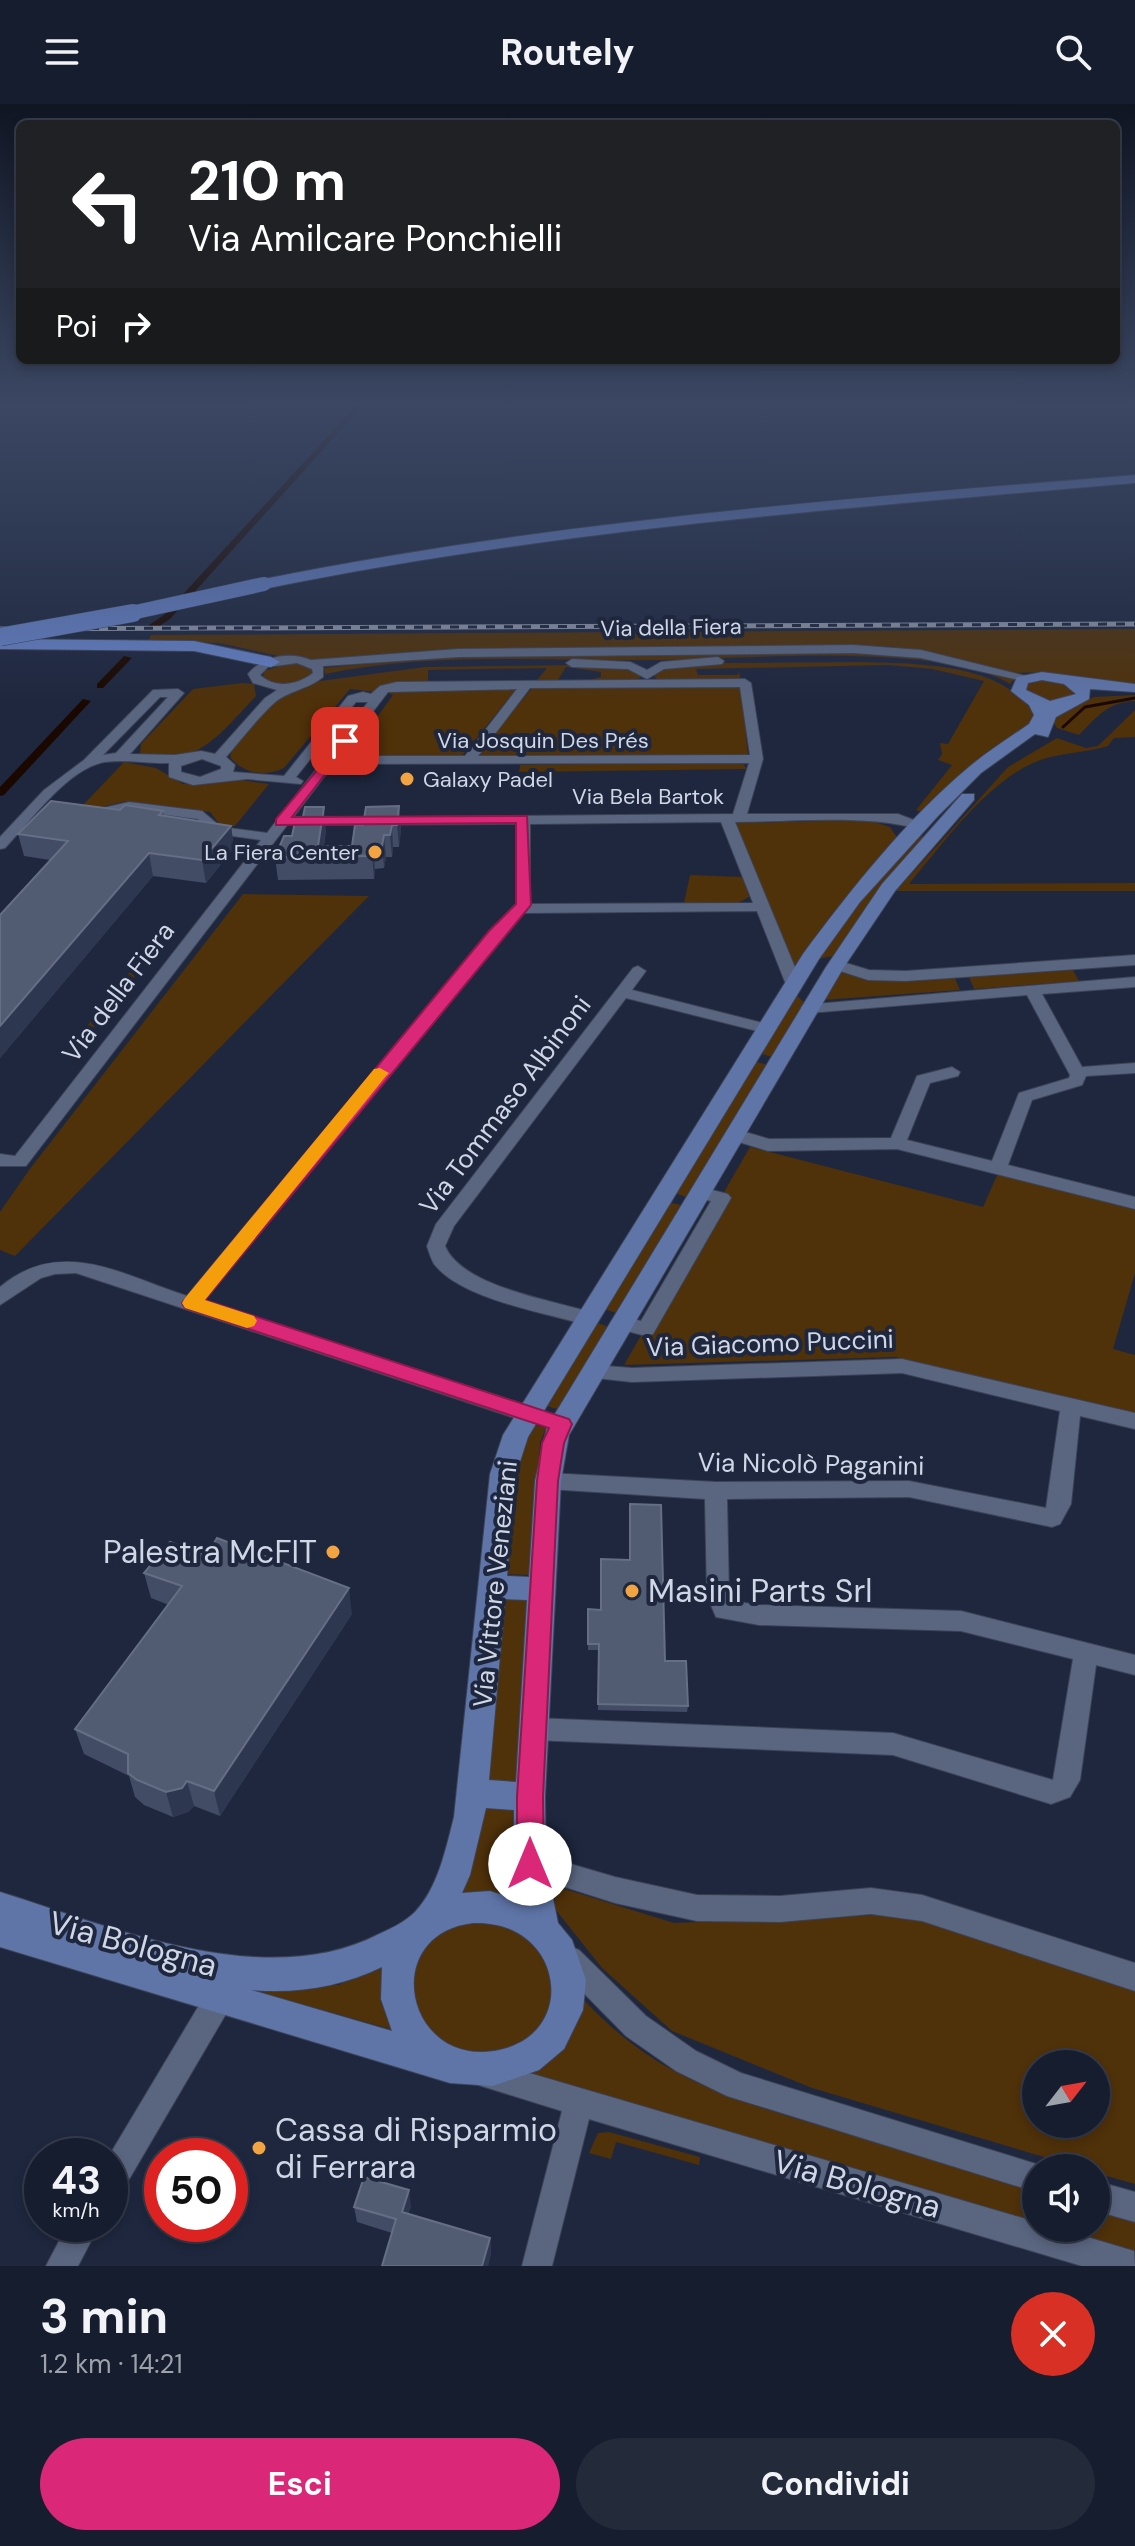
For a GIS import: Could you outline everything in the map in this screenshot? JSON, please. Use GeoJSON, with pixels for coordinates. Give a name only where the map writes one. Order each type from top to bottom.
{"type":"FeatureCollection","features":[{"type":"Feature","properties":{"kind":"highway"},"geometry":{"type":"LineString","coordinates":[[0,637],[109,619],[395,556],[539,534],[876,503]]}},
{"type":"Feature","properties":{"kind":"highway"},"geometry":{"type":"LineString","coordinates":[[0,644],[194,646],[262,672]]}},
{"type":"Feature","properties":{"kind":"highway"},"geometry":{"type":"LineString","coordinates":[[0,651],[196,651],[237,660],[262,672]]}},
{"type":"Feature","properties":{"kind":"main road"},"geometry":{"type":"LineString","coordinates":[[930,822],[975,770],[1035,727],[1042,715],[1017,686],[1028,678],[1051,676],[1075,683],[1135,690]]}},
{"type":"Feature","properties":{"kind":"main road"},"geometry":{"type":"LineString","coordinates":[[1028,698],[1073,703],[1084,693],[1075,683]]}},
{"type":"Feature","properties":{"kind":"main road"},"geometry":{"type":"LineString","coordinates":[[930,822],[1039,738],[1052,712],[1095,694],[1135,690]]}},
{"type":"Feature","properties":{"kind":"main road","name":"Via Vittore Veneziani"},"geometry":{"type":"LineString","coordinates":[[423,1926],[454,1875],[473,1793],[504,1466],[528,1414],[799,974],[854,898],[906,841],[930,822]]}},
{"type":"Feature","properties":{"kind":"main road","name":"Via Vittore Veneziani"},"geometry":{"type":"LineString","coordinates":[[549,1935],[530,1864],[530,1797],[548,1481],[553,1443],[561,1424],[777,1063],[819,1005],[839,961],[930,822]]}},
{"type":"Feature","properties":{"kind":"main road"},"geometry":{"type":"LineString","coordinates":[[819,1005],[799,992],[799,974],[839,961]]}},
{"type":"Feature","properties":{"kind":"main road"},"geometry":{"type":"LineString","coordinates":[[748,1055],[777,1063]]}},
{"type":"Feature","properties":{"kind":"main road"},"geometry":{"type":"LineString","coordinates":[[662,1195],[696,1199]]}},
{"type":"Feature","properties":{"kind":"main road"},"geometry":{"type":"LineString","coordinates":[[588,1315],[622,1323]]}},
{"type":"Feature","properties":{"kind":"main road"},"geometry":{"type":"LineString","coordinates":[[528,1414],[561,1424]]}},
{"type":"Feature","properties":{"kind":"main road"},"geometry":{"type":"LineString","coordinates":[[492,1587],[542,1589]]}},
{"type":"Feature","properties":{"kind":"main road"},"geometry":{"type":"LineString","coordinates":[[473,1793],[530,1797]]}},
{"type":"Feature","properties":{"kind":"main road","name":"Via Bologna"},"geometry":{"type":"LineString","coordinates":[[0,1908],[164,1956],[222,1969],[268,1972],[334,1970],[375,1954],[454,1910],[487,1907],[521,1914],[549,1935],[566,1971],[569,1994],[559,2030],[532,2057],[507,2067],[464,2069],[0,1931]]}},
{"type":"Feature","properties":{"kind":"main road","name":"Via Bologna"},"geometry":{"type":"LineString","coordinates":[[423,1926],[404,1953],[399,1970],[396,1990],[399,2008],[416,2039],[464,2069]]}},
{"type":"Feature","properties":{"kind":"main road","name":"Via Bologna"},"geometry":{"type":"LineString","coordinates":[[220,1997],[237,1982],[268,1972]]}},
{"type":"Feature","properties":{"kind":"street","name":"Via della Fiera"},"geometry":{"type":"LineString","coordinates":[[262,672],[299,659],[330,665],[458,653],[853,649],[921,654],[1028,678]]}},
{"type":"Feature","properties":{"kind":"street","name":"Via della Fiera"},"geometry":{"type":"LineString","coordinates":[[218,764],[269,701],[291,687],[316,678],[416,666],[858,660],[924,664],[978,673],[1028,698]]}},
{"type":"Feature","properties":{"kind":"street","name":"Via della Fiera"},"geometry":{"type":"LineString","coordinates":[[0,1160],[20,1162],[382,690],[397,686],[622,686],[647,680],[661,666],[718,661]]}},
{"type":"Feature","properties":{"kind":"street"},"geometry":{"type":"LineString","coordinates":[[313,663],[320,670],[316,678]]}},
{"type":"Feature","properties":{"kind":"street","name":"Via della Fiera"},"geometry":{"type":"LineString","coordinates":[[572,663],[627,666],[647,680],[668,686],[745,683],[757,759]]}},
{"type":"Feature","properties":{"kind":"street","name":"Via della Fiera"},"geometry":{"type":"LineString","coordinates":[[262,672],[291,687]]}},
{"type":"Feature","properties":{"kind":"street"},"geometry":{"type":"LineString","coordinates":[[156,762],[192,781],[218,764],[259,698],[262,672]]}},
{"type":"Feature","properties":{"kind":"street"},"geometry":{"type":"LineString","coordinates":[[468,760],[526,685]]}},
{"type":"Feature","properties":{"kind":"street"},"geometry":{"type":"LineString","coordinates":[[0,845],[157,693],[178,693],[119,758]]}},
{"type":"Feature","properties":{"kind":"street","name":"Via della Fiera"},"geometry":{"type":"LineString","coordinates":[[287,780],[352,699],[363,696],[374,698]]}},
{"type":"Feature","properties":{"kind":"street"},"geometry":{"type":"LineString","coordinates":[[90,760],[119,758],[156,762],[187,758],[218,764],[247,775],[311,783]]}},
{"type":"Feature","properties":{"kind":"street"},"geometry":{"type":"LineString","coordinates":[[174,774],[175,764],[187,758]]}},
{"type":"Feature","properties":{"kind":"street"},"geometry":{"type":"LineString","coordinates":[[757,759],[732,817],[761,907],[799,974]]}},
{"type":"Feature","properties":{"kind":"street","name":"Via Josquin Des Prés"},"geometry":{"type":"LineString","coordinates":[[330,760],[757,759]]}},
{"type":"Feature","properties":{"kind":"street"},"geometry":{"type":"LineString","coordinates":[[92,812],[269,837]]}},
{"type":"Feature","properties":{"kind":"street","name":"Via Bela Bartok"},"geometry":{"type":"LineString","coordinates":[[281,822],[872,817],[930,822]]}},
{"type":"Feature","properties":{"kind":"street"},"geometry":{"type":"LineString","coordinates":[[521,909],[523,819]]}},
{"type":"Feature","properties":{"kind":"street"},"geometry":{"type":"LineString","coordinates":[[896,821],[906,841]]}},
{"type":"Feature","properties":{"kind":"street"},"geometry":{"type":"LineString","coordinates":[[192,1303],[495,934],[521,909],[761,907]]}},
{"type":"Feature","properties":{"kind":"street"},"geometry":{"type":"LineString","coordinates":[[839,961],[868,975],[1135,960]]}},
{"type":"Feature","properties":{"kind":"street"},"geometry":{"type":"LineString","coordinates":[[1077,964],[1089,985]]}},
{"type":"Feature","properties":{"kind":"street","name":"Via Tommaso Albinoni"},"geometry":{"type":"LineString","coordinates":[[588,1315],[464,1279],[445,1267],[436,1246],[445,1224],[638,971]]}},
{"type":"Feature","properties":{"kind":"street"},"geometry":{"type":"LineString","coordinates":[[958,972],[969,995]]}},
{"type":"Feature","properties":{"kind":"street"},"geometry":{"type":"LineString","coordinates":[[819,1005],[1135,982]]}},
{"type":"Feature","properties":{"kind":"street"},"geometry":{"type":"LineString","coordinates":[[998,1168],[1025,1097],[1072,1085],[1077,1072],[1032,990]]}},
{"type":"Feature","properties":{"kind":"street"},"geometry":{"type":"LineString","coordinates":[[622,992],[765,1028]]}},
{"type":"Feature","properties":{"kind":"street"},"geometry":{"type":"LineString","coordinates":[[1077,1072],[1135,1068]]}},
{"type":"Feature","properties":{"kind":"street"},"geometry":{"type":"LineString","coordinates":[[897,1143],[923,1080],[952,1072]]}},
{"type":"Feature","properties":{"kind":"street"},"geometry":{"type":"LineString","coordinates":[[735,1135],[768,1145],[897,1143],[1135,1203]]}},
{"type":"Feature","properties":{"kind":"street"},"geometry":{"type":"LineString","coordinates":[[0,1298],[29,1275],[69,1266],[192,1303],[528,1414]]}},
{"type":"Feature","properties":{"kind":"street","name":"Via Giacomo Puccini"},"geometry":{"type":"LineString","coordinates":[[593,1372],[632,1375],[902,1366],[1135,1421]]}},
{"type":"Feature","properties":{"kind":"street","name":"Via Nicolò Paganini"},"geometry":{"type":"LineString","coordinates":[[548,1481],[716,1491],[909,1489],[1052,1518],[1060,1504],[1071,1406]]}},
{"type":"Feature","properties":{"kind":"street"},"geometry":{"type":"LineString","coordinates":[[716,1491],[718,1596],[724,1610],[759,1615],[961,1621],[1135,1665]]}},
{"type":"Feature","properties":{"kind":"street"},"geometry":{"type":"LineString","coordinates":[[534,1729],[893,1744],[1051,1792],[1061,1789],[1067,1780],[1086,1652]]}},
{"type":"Feature","properties":{"kind":"street"},"geometry":{"type":"LineString","coordinates":[[530,1864],[615,1890],[697,1908],[780,1909],[871,1901],[922,1908],[1135,1977]]}},
{"type":"Feature","properties":{"kind":"street","name":"Via Bologna"},"geometry":{"type":"LineString","coordinates":[[549,1935],[636,2026],[686,2061],[737,2086],[1022,2173]]}},
{"type":"Feature","properties":{"kind":"street"},"geometry":{"type":"LineString","coordinates":[[128,2152],[220,1997]]}},
{"type":"Feature","properties":{"kind":"street","name":"Via Bologna"},"geometry":{"type":"LineString","coordinates":[[464,2069],[1134,2266]]}},
{"type":"Feature","properties":{"kind":"street"},"geometry":{"type":"LineString","coordinates":[[537,2266],[579,2102]]}},
{"type":"Feature","properties":{"kind":"street"},"geometry":{"type":"LineString","coordinates":[[1110,2200],[1135,2207]]}},
{"type":"Feature","properties":{"kind":"street"},"geometry":{"type":"LineString","coordinates":[[61,2266],[75,2242]]}},
{"type":"Feature","properties":{"kind":"shaded area"},"geometry":{"type":"Polygon","coordinates":[[[1135,629],[1135,685],[1045,672],[1014,673],[937,654],[887,646],[465,649],[332,662],[283,657],[219,643],[148,641],[151,635],[1135,629]]]}},
{"type":"Feature","properties":{"kind":"shaded area"},"geometry":{"type":"Polygon","coordinates":[[[866,652],[930,658],[1015,679],[1010,684],[978,671],[936,662],[835,656],[445,660],[364,667],[325,674],[324,668],[439,656],[866,652]]]}},
{"type":"Feature","properties":{"kind":"shaded area"},"geometry":{"type":"Polygon","coordinates":[[[292,662],[311,667],[313,673],[302,681],[289,684],[275,683],[263,677],[264,671],[292,662]]]}},
{"type":"Feature","properties":{"kind":"shaded area"},"geometry":{"type":"Polygon","coordinates":[[[863,662],[935,666],[984,677],[1006,687],[1024,701],[1037,720],[961,774],[922,812],[916,810],[952,765],[938,760],[942,754],[940,743],[948,744],[984,681],[932,669],[888,665],[696,669],[698,675],[737,675],[739,672],[741,681],[659,681],[654,676],[658,669],[719,663],[863,662]]]}},
{"type":"Feature","properties":{"kind":"shaded area"},"geometry":{"type":"Polygon","coordinates":[[[573,665],[628,667],[641,677],[636,681],[581,682],[601,677],[601,672],[566,667],[558,680],[573,682],[491,682],[537,680],[547,668],[428,670],[428,681],[483,682],[376,692],[350,689],[284,768],[255,772],[242,767],[230,757],[233,747],[278,698],[320,681],[425,667],[573,665]]]}},
{"type":"Feature","properties":{"kind":"shaded area"},"geometry":{"type":"Polygon","coordinates":[[[1043,678],[1069,683],[1077,695],[1049,701],[1026,693],[1025,684],[1043,678]]]}},
{"type":"Feature","properties":{"kind":"shaded area"},"geometry":{"type":"Polygon","coordinates":[[[254,684],[256,696],[206,745],[177,757],[140,753],[141,744],[193,689],[254,684]]]}},
{"type":"Feature","properties":{"kind":"shaded area"},"geometry":{"type":"Polygon","coordinates":[[[741,686],[748,755],[477,755],[532,688],[741,686]]]}},
{"type":"Feature","properties":{"kind":"shaded area"},"geometry":{"type":"Polygon","coordinates":[[[517,688],[462,756],[347,758],[393,695],[388,693],[391,691],[517,688]]]}},
{"type":"Feature","properties":{"kind":"shaded area"},"geometry":{"type":"Polygon","coordinates":[[[1135,695],[1135,701],[1110,707],[1079,735],[1057,728],[1053,722],[1056,714],[1094,697],[1135,695]]]}},
{"type":"Feature","properties":{"kind":"shaded area"},"geometry":{"type":"Polygon","coordinates":[[[1135,710],[1135,737],[1114,738],[1108,746],[1040,760],[997,786],[965,818],[909,884],[1135,883],[1135,891],[896,891],[1008,767],[1057,738],[1086,748],[1098,746],[1135,710]]]}},
{"type":"Feature","properties":{"kind":"shaded area"},"geometry":{"type":"Polygon","coordinates":[[[124,762],[156,768],[183,784],[240,780],[269,784],[235,826],[220,825],[210,812],[127,801],[96,808],[83,805],[124,762]]]}},
{"type":"Feature","properties":{"kind":"shaded area"},"geometry":{"type":"Polygon","coordinates":[[[743,764],[747,769],[519,772],[520,765],[743,764]]]}},
{"type":"Feature","properties":{"kind":"shaded area"},"geometry":{"type":"Polygon","coordinates":[[[868,820],[890,827],[898,839],[797,965],[792,964],[735,823],[868,820]]]}},
{"type":"Feature","properties":{"kind":"shaded area"},"geometry":{"type":"Polygon","coordinates":[[[916,833],[926,838],[877,893],[833,956],[814,960],[916,833]]]}},
{"type":"Feature","properties":{"kind":"shaded area"},"geometry":{"type":"Polygon","coordinates":[[[690,875],[744,877],[749,897],[738,903],[684,903],[690,875]]]}},
{"type":"Feature","properties":{"kind":"shaded area"},"geometry":{"type":"Polygon","coordinates":[[[243,894],[369,896],[15,1256],[0,1250],[0,1212],[29,1170],[243,894]]]}},
{"type":"Feature","properties":{"kind":"shaded area"},"geometry":{"type":"Polygon","coordinates":[[[155,940],[163,941],[90,1033],[83,1031],[155,940]]]}},
{"type":"Feature","properties":{"kind":"shaded area"},"geometry":{"type":"Polygon","coordinates":[[[840,970],[894,980],[955,978],[960,990],[823,1000],[840,970]]]}},
{"type":"Feature","properties":{"kind":"shaded area"},"geometry":{"type":"Polygon","coordinates":[[[1073,970],[1079,981],[974,989],[969,977],[1073,970]]]}},
{"type":"Feature","properties":{"kind":"shaded area"},"geometry":{"type":"Polygon","coordinates":[[[793,992],[805,1003],[772,1057],[755,1052],[793,992]]]}},
{"type":"Feature","properties":{"kind":"shaded area"},"geometry":{"type":"Polygon","coordinates":[[[750,1060],[768,1065],[689,1198],[669,1191],[750,1060]]]}},
{"type":"Feature","properties":{"kind":"shaded area"},"geometry":{"type":"Polygon","coordinates":[[[750,1147],[983,1207],[998,1173],[1135,1210],[1135,1273],[1113,1349],[1135,1355],[1135,1413],[895,1357],[624,1365],[750,1147]]]}},
{"type":"Feature","properties":{"kind":"shaded area"},"geometry":{"type":"Polygon","coordinates":[[[665,1201],[684,1206],[620,1314],[600,1308],[665,1201]]]}},
{"type":"Feature","properties":{"kind":"shaded area"},"geometry":{"type":"Polygon","coordinates":[[[592,1321],[609,1327],[561,1410],[543,1405],[592,1321]]]}},
{"type":"Feature","properties":{"kind":"shaded area"},"geometry":{"type":"Polygon","coordinates":[[[531,1424],[546,1428],[540,1443],[533,1575],[501,1574],[511,1469],[531,1424]]]}},
{"type":"Feature","properties":{"kind":"shaded area"},"geometry":{"type":"Polygon","coordinates":[[[501,1599],[534,1600],[523,1785],[484,1784],[501,1599]]]}},
{"type":"Feature","properties":{"kind":"shaded area"},"geometry":{"type":"Polygon","coordinates":[[[479,1805],[519,1808],[514,1857],[521,1905],[460,1895],[479,1805]]]}},
{"type":"Feature","properties":{"kind":"shaded area"},"geometry":{"type":"Polygon","coordinates":[[[555,1886],[674,1923],[902,1914],[1135,1991],[1135,2184],[1110,2177],[1110,2154],[1034,2154],[812,2088],[672,2031],[602,1968],[555,1909],[555,1886]]]}},
{"type":"Feature","properties":{"kind":"shaded area"},"geometry":{"type":"Polygon","coordinates":[[[470,1920],[508,1928],[530,1939],[544,1959],[558,1996],[537,2038],[491,2057],[445,2046],[421,2028],[408,1994],[416,1952],[428,1936],[470,1920]]]}},
{"type":"Feature","properties":{"kind":"shaded area"},"geometry":{"type":"Polygon","coordinates":[[[382,1967],[394,2030],[263,1993],[268,1982],[338,1985],[382,1967]]]}},
{"type":"Feature","properties":{"kind":"shaded area"},"geometry":{"type":"Polygon","coordinates":[[[584,2000],[643,2052],[706,2086],[773,2112],[1022,2186],[1022,2221],[532,2074],[564,2041],[584,2000]]]}},
{"type":"Feature","properties":{"kind":"shaded area"},"geometry":{"type":"Polygon","coordinates":[[[609,2132],[700,2157],[699,2165],[616,2142],[611,2159],[589,2153],[598,2133],[609,2132]]]}},
{"type":"Feature","properties":{"kind":"shaded area"},"geometry":{"type":"Polygon","coordinates":[[[1110,2212],[1135,2219],[1135,2255],[1092,2242],[1110,2242],[1110,2212]]]}},
{"type":"Feature","properties":{"kind":"building"},"geometry":{"type":"Polygon","coordinates":[[[51,801],[120,810],[125,805],[163,811],[159,815],[231,826],[202,860],[149,853],[0,1026],[0,915],[68,841],[18,834],[51,801]]]}},
{"type":"Feature","properties":{"kind":"building"},"geometry":{"type":"Polygon","coordinates":[[[399,806],[397,825],[392,825],[390,835],[384,835],[382,846],[373,846],[372,856],[275,857],[284,836],[292,836],[296,817],[303,817],[305,807],[324,807],[318,846],[352,846],[355,825],[363,825],[366,807],[399,806]]]}},
{"type":"Feature","properties":{"kind":"building","name":"Masini Parts Srl"},"geometry":{"type":"Polygon","coordinates":[[[630,1504],[661,1505],[665,1661],[686,1661],[688,1706],[598,1704],[599,1644],[588,1644],[588,1609],[601,1610],[601,1559],[630,1560],[630,1504]]]}},
{"type":"Feature","properties":{"kind":"building"},"geometry":{"type":"Polygon","coordinates":[[[217,1538],[349,1588],[214,1791],[187,1781],[182,1788],[166,1792],[128,1773],[128,1754],[75,1729],[182,1586],[144,1573],[170,1542],[207,1555],[217,1538]]]}},
{"type":"Feature","properties":{"kind":"building"},"geometry":{"type":"Polygon","coordinates":[[[364,2177],[409,2190],[402,2212],[490,2238],[482,2266],[382,2266],[396,2219],[354,2207],[364,2177]]]}},
{"type":"Feature","properties":{"kind":"waterway"},"geometry":{"type":"LineString","coordinates":[[152,627],[167,617],[271,503]]}},
{"type":"Feature","properties":{"kind":"waterway"},"geometry":{"type":"LineString","coordinates":[[100,686],[127,658]]}},
{"type":"Feature","properties":{"kind":"waterway"},"geometry":{"type":"LineString","coordinates":[[1063,727],[1085,707],[1135,698]]}},
{"type":"Feature","properties":{"kind":"waterway"},"geometry":{"type":"LineString","coordinates":[[0,793],[86,701]]}},
{"type":"Feature","properties":{"kind":"railway"},"geometry":{"type":"LineString","coordinates":[[0,629],[1135,624]]}},
{"type":"Feature","properties":{"kind":"slow traffic"},"geometry":{"type":"LineString","coordinates":[[247,1321],[192,1303],[380,1073]]}},
{"type":"Feature","properties":{"kind":"place","name":"Galaxy Padel"},"geometry":{"type":"Point","coordinates":[407,779]}},
{"type":"Feature","properties":{"kind":"place","name":"La Fiera Center"},"geometry":{"type":"Point","coordinates":[375,852]}},
{"type":"Feature","properties":{"kind":"place","name":"Palestra McFIT"},"geometry":{"type":"Point","coordinates":[333,1552]}},
{"type":"Feature","properties":{"kind":"place","name":"Masini Parts Srl"},"geometry":{"type":"Point","coordinates":[632,1591]}},
{"type":"Feature","properties":{"kind":"place","name":"Cassa di Risparmio di Ferrara"},"geometry":{"type":"Point","coordinates":[259,2148]}},
{"type":"Feature","properties":{"kind":"route"},"geometry":{"type":"LineString","coordinates":[[345,741],[281,822],[523,819],[523,905],[495,934],[192,1303],[561,1424],[549,1461],[530,1797],[530,1864]]}}]}
